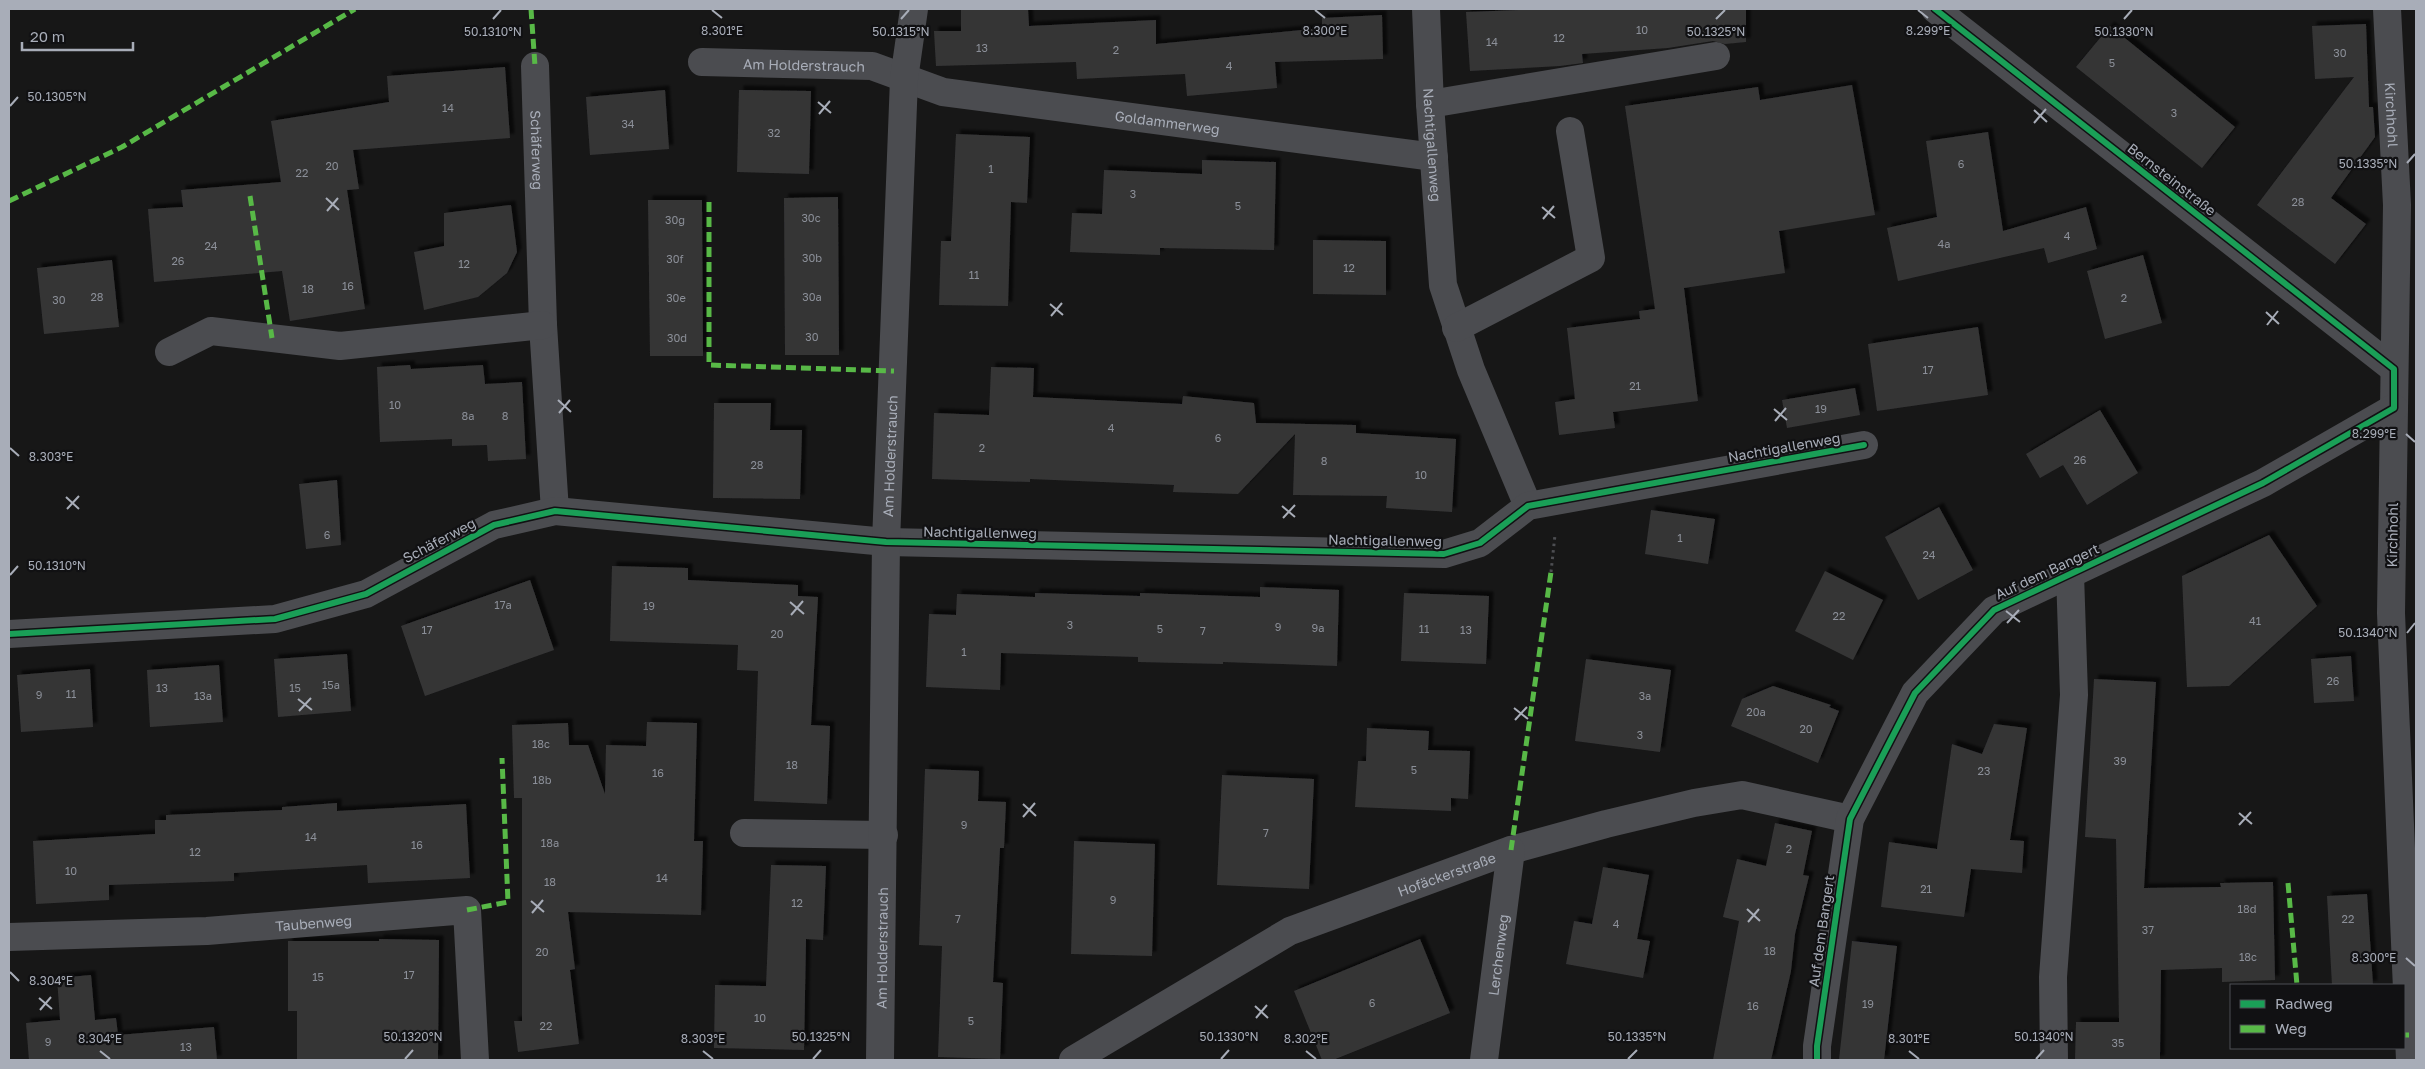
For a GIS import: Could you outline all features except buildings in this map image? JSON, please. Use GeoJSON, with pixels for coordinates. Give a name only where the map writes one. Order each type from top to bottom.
{"type":"FeatureCollection","features":[{"type":"Feature","properties":{"kind":"street","name":"Am Holderstrauch"},"geometry":{"type":"LineString","coordinates":[[880,1060],[886,542],[904,79],[914,9]]}},
{"type":"Feature","properties":{"kind":"street","name":"Nachtigallenweg"},"geometry":{"type":"LineString","coordinates":[[1426,9],[1430,104],[1444,285],[1456,328],[1471,370],[1528,506]]}},
{"type":"Feature","properties":{"kind":"street","name":"Bernsteinstraße"},"geometry":{"type":"LineString","coordinates":[[1935,9],[2394,369]]}},
{"type":"Feature","properties":{"kind":"street","name":"Kirchhohl"},"geometry":{"type":"LineString","coordinates":[[2387,9],[2397,205],[2391,613],[2410,1060]]}},
{"type":"Feature","properties":{"kind":"street"},"geometry":{"type":"LineString","coordinates":[[1430,104],[1716,56]]}},
{"type":"Feature","properties":{"kind":"street","name":"Am Holderstrauch"},"geometry":{"type":"LineString","coordinates":[[702,62],[872,66],[904,79]]}},
{"type":"Feature","properties":{"kind":"street","name":"Schäferweg"},"geometry":{"type":"LineString","coordinates":[[535,66],[543,325],[555,511]]}},
{"type":"Feature","properties":{"kind":"street","name":"Goldammerweg"},"geometry":{"type":"LineString","coordinates":[[904,79],[943,92],[1434,158]]}},
{"type":"Feature","properties":{"kind":"street"},"geometry":{"type":"LineString","coordinates":[[1456,328],[1591,258],[1570,132]]}},
{"type":"Feature","properties":{"kind":"street"},"geometry":{"type":"LineString","coordinates":[[169,352],[211,330],[340,346],[543,325]]}},
{"type":"Feature","properties":{"kind":"street","name":"Auf dem Bangert"},"geometry":{"type":"LineString","coordinates":[[1817,1060],[1817,1046],[1850,819],[1915,693],[1994,610],[2264,483],[2394,408]]}},
{"type":"Feature","properties":{"kind":"street","name":"Nachtigallenweg"},"geometry":{"type":"LineString","coordinates":[[886,542],[1444,554],[1480,543],[1528,506],[1864,445]]}},
{"type":"Feature","properties":{"kind":"street","name":"Schäferweg"},"geometry":{"type":"LineString","coordinates":[[9,634],[275,619],[366,594],[494,525],[555,511],[886,542]]}},
{"type":"Feature","properties":{"kind":"street","name":"Auf dem Bangert"},"geometry":{"type":"LineString","coordinates":[[2054,1060],[2053,977],[2074,695],[2070,574]]}},
{"type":"Feature","properties":{"kind":"street","name":"Hofäckerstraße"},"geometry":{"type":"LineString","coordinates":[[1073,1060],[1290,931],[1511,850],[1606,824],[1694,803],[1742,795],[1850,819]]}},
{"type":"Feature","properties":{"kind":"street"},"geometry":{"type":"LineString","coordinates":[[744,833],[884,835]]}},
{"type":"Feature","properties":{"kind":"street","name":"Lerchenweg"},"geometry":{"type":"LineString","coordinates":[[1484,1060],[1511,850]]}},
{"type":"Feature","properties":{"kind":"street","name":"Taubenweg"},"geometry":{"type":"LineString","coordinates":[[9,937],[207,931],[467,910],[475,1060]]}},
{"type":"Feature","properties":{"kind":"marked path"},"geometry":{"type":"LineString","coordinates":[[9,201],[122,147],[355,9]]}},
{"type":"Feature","properties":{"kind":"marked path"},"geometry":{"type":"LineString","coordinates":[[531,9],[535,66]]}},
{"type":"Feature","properties":{"kind":"marked path"},"geometry":{"type":"LineString","coordinates":[[250,196],[272,338]]}},
{"type":"Feature","properties":{"kind":"marked path"},"geometry":{"type":"LineString","coordinates":[[709,202],[709,365],[894,371]]}},
{"type":"Feature","properties":{"kind":"marked path"},"geometry":{"type":"LineString","coordinates":[[1511,850],[1551,572]]}},
{"type":"Feature","properties":{"kind":"marked path"},"geometry":{"type":"LineString","coordinates":[[467,910],[508,902],[502,758]]}},
{"type":"Feature","properties":{"kind":"marked path"},"geometry":{"type":"LineString","coordinates":[[2288,883],[2297,984]]}},
{"type":"Feature","properties":{"kind":"cycle path"},"geometry":{"type":"LineString","coordinates":[[1817,1060],[1817,1046],[1850,819],[1915,693],[1994,610],[2263,483],[2394,408],[2394,369],[1935,9]]}},
{"type":"Feature","properties":{"kind":"cycle path"},"geometry":{"type":"LineString","coordinates":[[9,634],[275,619],[366,594],[494,525],[555,511],[886,542],[1444,554],[1480,543],[1528,506],[1864,445]]}}]}
